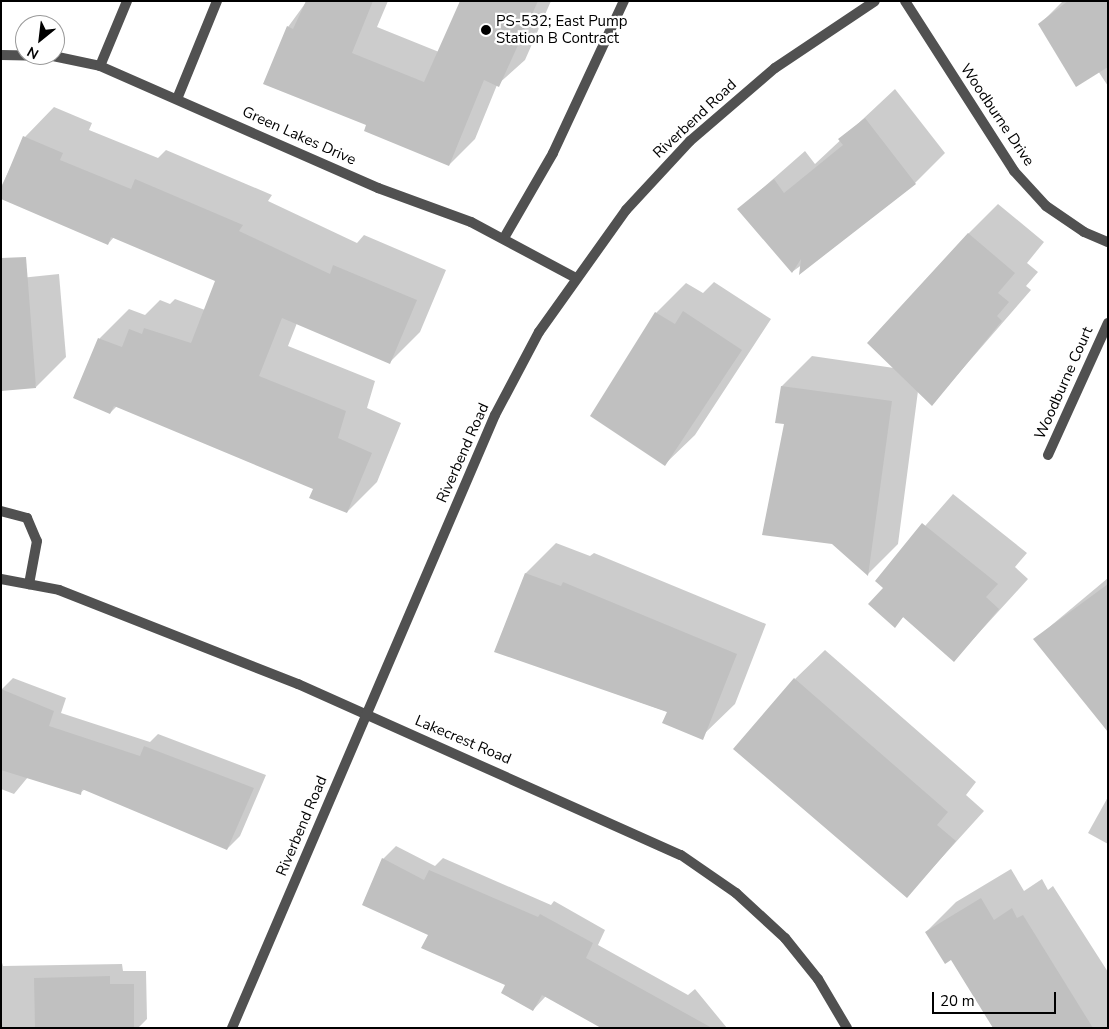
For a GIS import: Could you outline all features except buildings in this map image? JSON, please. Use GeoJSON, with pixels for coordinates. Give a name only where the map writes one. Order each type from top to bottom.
{"type":"FeatureCollection","features":[{"type":"Feature","properties":{"kind":"street"},"geometry":{"type":"LineString","coordinates":[[100,66],[127,1]]}},
{"type":"Feature","properties":{"kind":"street"},"geometry":{"type":"LineString","coordinates":[[177,99],[217,1]]}},
{"type":"Feature","properties":{"kind":"street"},"geometry":{"type":"LineString","coordinates":[[504,238],[553,154],[624,1]]}},
{"type":"Feature","properties":{"kind":"street","name":"Riverbend Road"},"geometry":{"type":"LineString","coordinates":[[232,1028],[495,415],[574,277],[626,210],[690,141],[775,68],[875,1]]}},
{"type":"Feature","properties":{"kind":"street","name":"Woodburne Drive"},"geometry":{"type":"LineString","coordinates":[[905,1],[1014,171],[1046,206],[1084,232],[1108,242]]}},
{"type":"Feature","properties":{"kind":"street","name":"Green Lakes Drive"},"geometry":{"type":"LineString","coordinates":[[1,55],[53,56],[100,66],[378,188],[504,238],[574,277]]}},
{"type":"Feature","properties":{"kind":"street","name":"Woodburne Court"},"geometry":{"type":"LineString","coordinates":[[1048,455],[1108,323]]}},
{"type":"Feature","properties":{"kind":"street"},"geometry":{"type":"LineString","coordinates":[[1,511],[27,518],[37,541],[29,584]]}},
{"type":"Feature","properties":{"kind":"street","name":"Lakecrest Road"},"geometry":{"type":"LineString","coordinates":[[1,579],[59,590],[366,714],[681,854],[736,893],[784,938],[818,979],[847,1028]]}},
{"type":"Feature","properties":{"kind":"place","name":"PS-532; East Pump Station B Contract"},"geometry":{"type":"Point","coordinates":[486,30]}}]}
